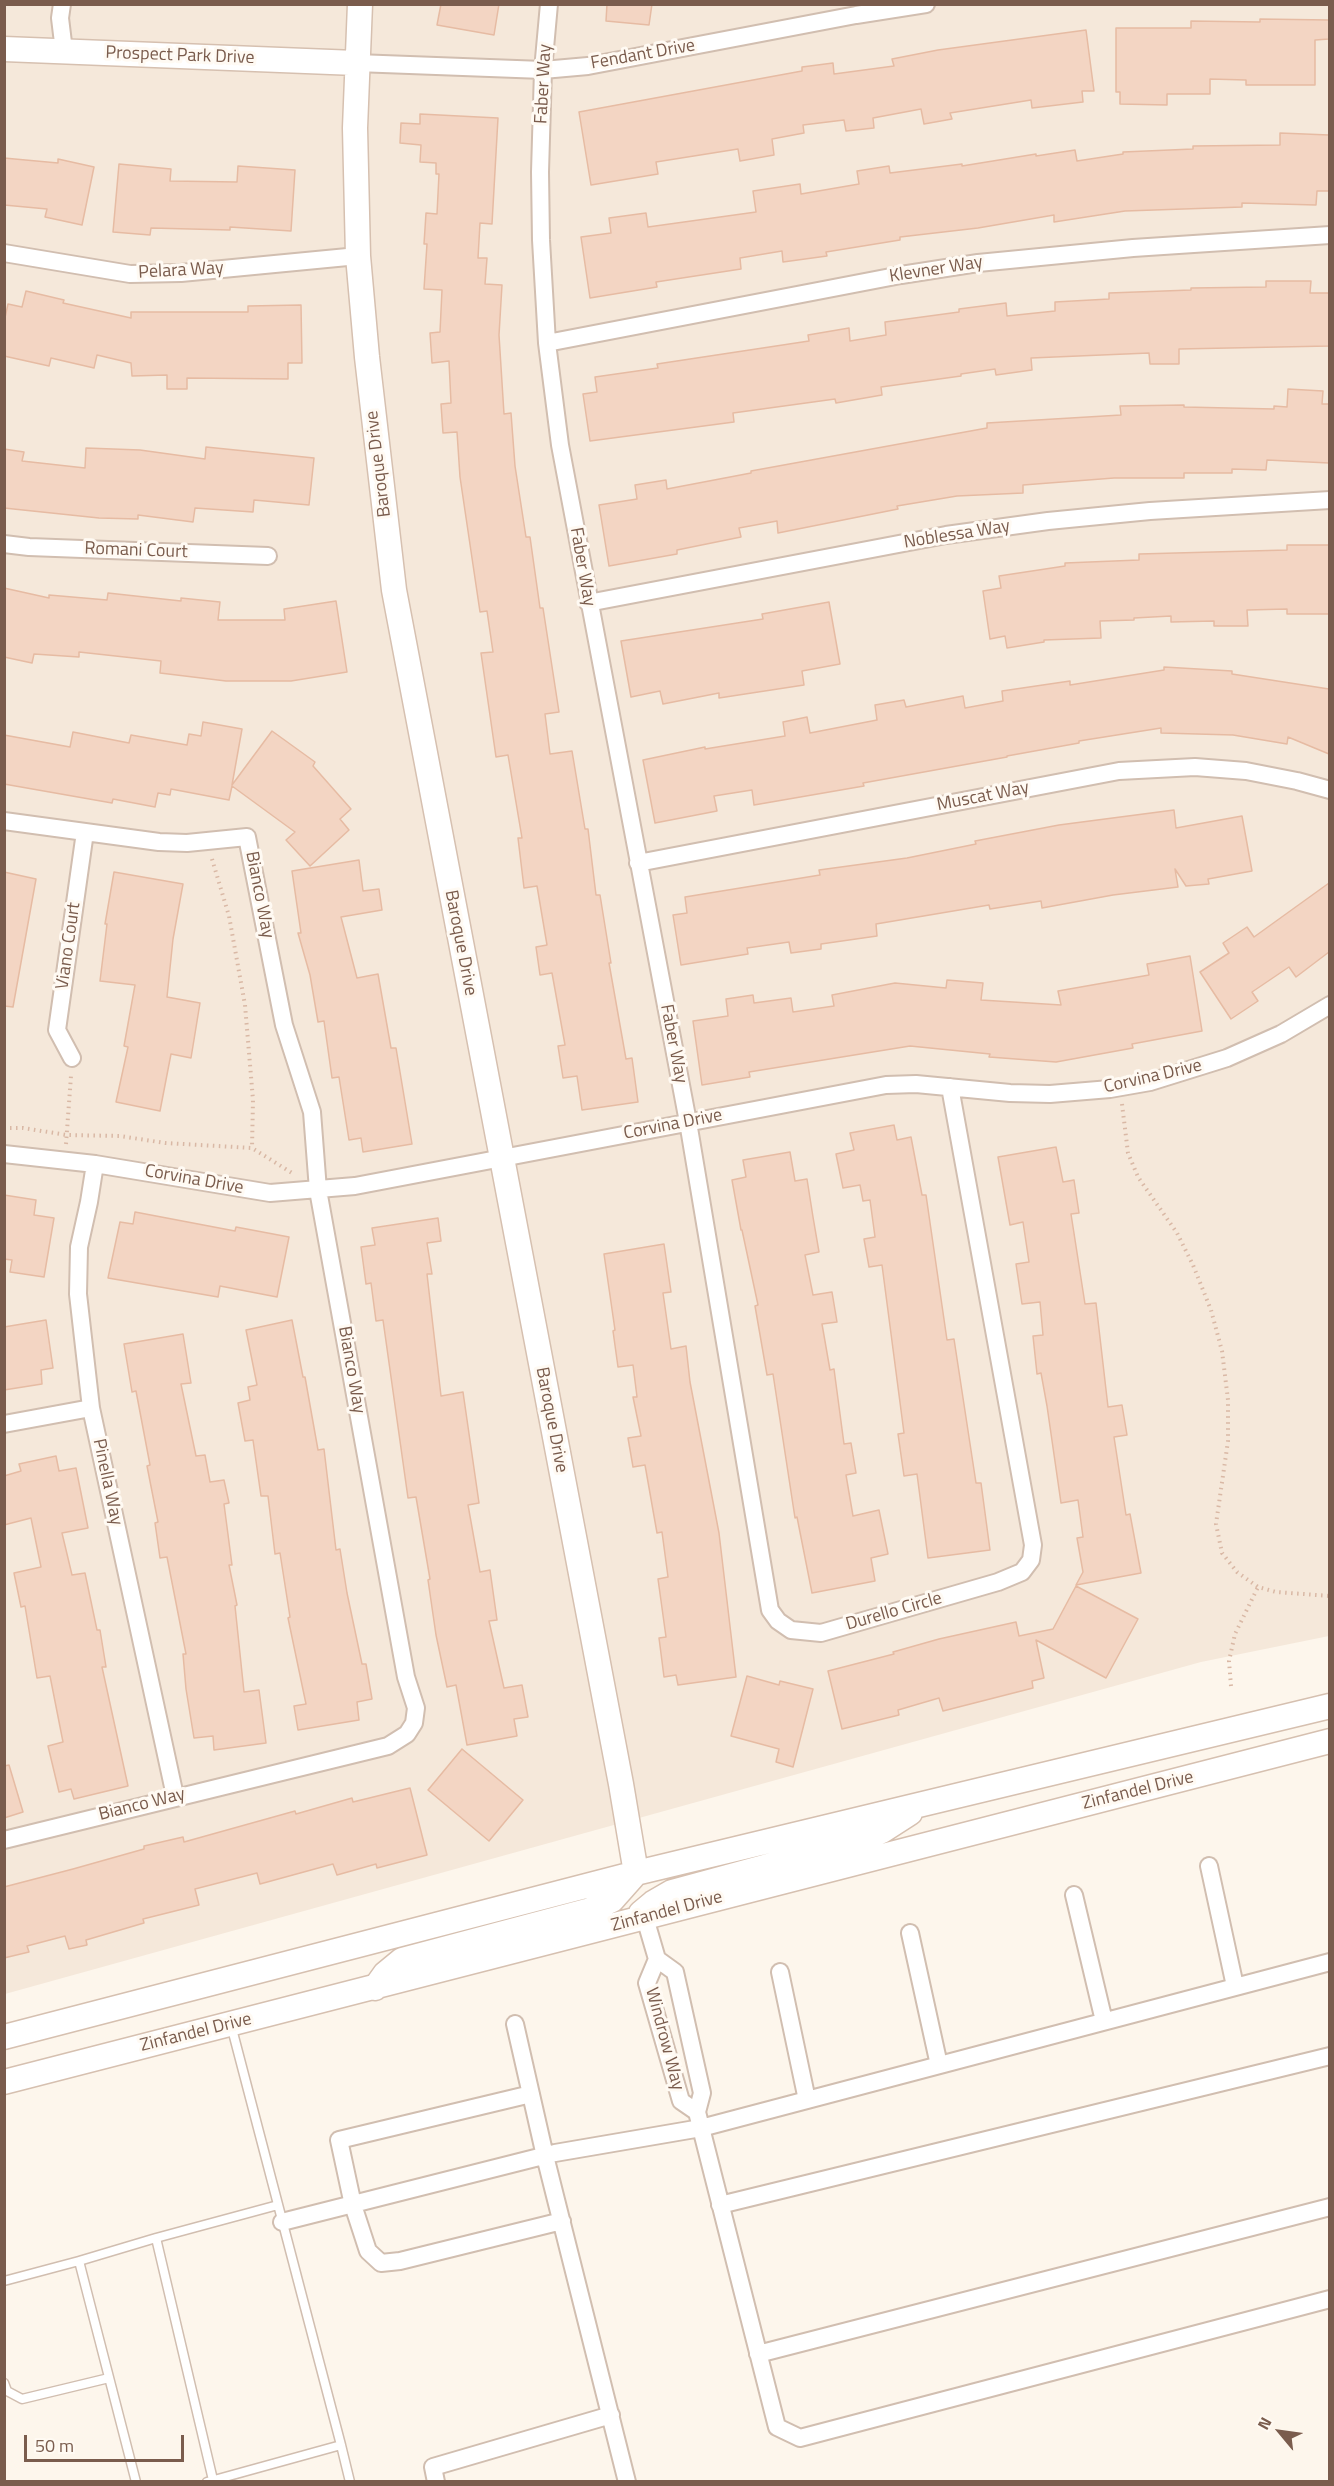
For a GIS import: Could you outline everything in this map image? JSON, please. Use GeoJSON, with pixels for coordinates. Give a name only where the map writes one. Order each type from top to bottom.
{"type":"FeatureCollection","features":[{"type":"Feature","properties":{"kind":"street"},"geometry":{"type":"LineString","coordinates":[[62,4],[60,18],[64,51]]}},
{"type":"Feature","properties":{"kind":"street","name":"Baroque Drive"},"geometry":{"type":"LineString","coordinates":[[360,4],[355,128],[358,256],[367,357],[398,611],[636,1873]]}},
{"type":"Feature","properties":{"kind":"street","name":"Faber Way"},"geometry":{"type":"LineString","coordinates":[[549,4],[543,70],[540,172],[547,343],[560,445],[588,603],[688,1122]]}},
{"type":"Feature","properties":{"kind":"street","name":"Fendant Drive"},"geometry":{"type":"LineString","coordinates":[[356,63],[543,70],[588,66],[856,15],[926,4]]}},
{"type":"Feature","properties":{"kind":"street","name":"Prospect Park Drive"},"geometry":{"type":"LineString","coordinates":[[4,49],[356,63]]}},
{"type":"Feature","properties":{"kind":"street","name":"Klevner Way"},"geometry":{"type":"LineString","coordinates":[[547,343],[901,275],[978,263],[1133,248],[1329,235]]}},
{"type":"Feature","properties":{"kind":"street","name":"Pelara Way"},"geometry":{"type":"LineString","coordinates":[[4,253],[130,274],[181,273],[358,256]]}},
{"type":"Feature","properties":{"kind":"street","name":"Noblessa Way"},"geometry":{"type":"LineString","coordinates":[[588,603],[946,535],[1048,521],[1150,511],[1329,500]]}},
{"type":"Feature","properties":{"kind":"street","name":"Romani Court"},"geometry":{"type":"LineString","coordinates":[[4,544],[29,547],[268,556]]}},
{"type":"Feature","properties":{"kind":"street","name":"Muscat Way"},"geometry":{"type":"LineString","coordinates":[[638,863],[1119,771],[1184,768],[1246,771],[1329,790]]}},
{"type":"Feature","properties":{"kind":"street","name":"Bianco Way"},"geometry":{"type":"LineString","coordinates":[[4,821],[159,842],[248,837],[284,1025],[312,1112],[318,1190],[406,1677],[416,1708],[414,1723],[407,1734],[388,1746],[175,1796],[4,1840]]}},
{"type":"Feature","properties":{"kind":"street","name":"Viano Court"},"geometry":{"type":"LineString","coordinates":[[72,1058],[57,1029],[85,832]]}},
{"type":"Feature","properties":{"kind":"street","name":"Corvina Drive"},"geometry":{"type":"LineString","coordinates":[[4,1154],[95,1164],[270,1193],[355,1186],[886,1085],[916,1084],[1010,1093],[1050,1094],[1120,1087],[1188,1071],[1227,1058],[1281,1034],[1329,1005]]}},
{"type":"Feature","properties":{"kind":"street","name":"Durello Circle"},"geometry":{"type":"LineString","coordinates":[[688,1122],[770,1610],[778,1621],[791,1630],[821,1633],[1008,1580],[1022,1572],[1031,1560],[1033,1545],[950,1087]]}},
{"type":"Feature","properties":{"kind":"street","name":"Pinella Way"},"geometry":{"type":"LineString","coordinates":[[95,1164],[79,1247],[78,1294],[91,1408],[175,1796]]}},
{"type":"Feature","properties":{"kind":"street"},"geometry":{"type":"LineString","coordinates":[[4,1424],[91,1408]]}},
{"type":"Feature","properties":{"kind":"street","name":"Zinfandel Drive"},"geometry":{"type":"LineString","coordinates":[[4,2037],[636,1873],[1329,1707]]}},
{"type":"Feature","properties":{"kind":"street","name":"Zinfandel Drive"},"geometry":{"type":"LineString","coordinates":[[4,2082],[1329,1741]]}},
{"type":"Feature","properties":{"kind":"street"},"geometry":{"type":"LineString","coordinates":[[641,1919],[653,1902],[672,1892],[856,1842],[882,1831],[930,1802]]}},
{"type":"Feature","properties":{"kind":"street"},"geometry":{"type":"LineString","coordinates":[[1209,1866],[1235,1986]]}},
{"type":"Feature","properties":{"kind":"street"},"geometry":{"type":"LineString","coordinates":[[375,1988],[385,1974],[402,1960],[590,1910],[612,1900],[636,1873]]}},
{"type":"Feature","properties":{"kind":"street"},"geometry":{"type":"LineString","coordinates":[[1074,1895],[1104,2021]]}},
{"type":"Feature","properties":{"kind":"street","name":"Windrow Way"},"geometry":{"type":"LineString","coordinates":[[641,1919],[657,1959],[675,1972],[702,2093],[699,2120]]}},
{"type":"Feature","properties":{"kind":"street"},"geometry":{"type":"LineString","coordinates":[[910,1933],[939,2065]]}},
{"type":"Feature","properties":{"kind":"street","name":"Windrow Way"},"geometry":{"type":"LineString","coordinates":[[657,1959],[647,1983],[681,2101],[699,2120]]}},
{"type":"Feature","properties":{"kind":"street"},"geometry":{"type":"LineString","coordinates":[[282,2222],[699,2120],[807,2100],[1329,1962]]}},
{"type":"Feature","properties":{"kind":"street"},"geometry":{"type":"LineString","coordinates":[[780,1972],[807,2100]]}},
{"type":"Feature","properties":{"kind":"street"},"geometry":{"type":"LineString","coordinates":[[515,2024],[545,2156],[627,2481]]}},
{"type":"Feature","properties":{"kind":"street"},"geometry":{"type":"LineString","coordinates":[[720,2205],[1329,2056]]}},
{"type":"Feature","properties":{"kind":"street"},"geometry":{"type":"LineString","coordinates":[[531,2094],[339,2140],[353,2205],[368,2252],[381,2263],[400,2261],[562,2221]]}},
{"type":"Feature","properties":{"kind":"street"},"geometry":{"type":"LineString","coordinates":[[699,2120],[777,2427],[800,2438],[1329,2299]]}},
{"type":"Feature","properties":{"kind":"street"},"geometry":{"type":"LineString","coordinates":[[758,2354],[1329,2207]]}},
{"type":"Feature","properties":{"kind":"street"},"geometry":{"type":"LineString","coordinates":[[436,2481],[433,2467],[610,2415]]}},
{"type":"Feature","properties":{"kind":"lane"},"geometry":{"type":"LineString","coordinates":[[230,2024],[350,2481]]}},
{"type":"Feature","properties":{"kind":"lane"},"geometry":{"type":"LineString","coordinates":[[4,2281],[278,2205]]}},
{"type":"Feature","properties":{"kind":"lane"},"geometry":{"type":"LineString","coordinates":[[156,2238],[210,2481],[341,2445]]}},
{"type":"Feature","properties":{"kind":"lane"},"geometry":{"type":"LineString","coordinates":[[79,2261],[136,2481]]}},
{"type":"Feature","properties":{"kind":"lane"},"geometry":{"type":"LineString","coordinates":[[4,2383],[7,2391],[22,2399],[109,2378]]}},
{"type":"Feature","properties":{"kind":"path"},"geometry":{"type":"LineString","coordinates":[[209,840],[215,873],[229,916],[245,1005],[253,1100],[252,1148]]}},
{"type":"Feature","properties":{"kind":"path"},"geometry":{"type":"LineString","coordinates":[[64,1160],[72,1058]]}},
{"type":"Feature","properties":{"kind":"path"},"geometry":{"type":"LineString","coordinates":[[1120,1087],[1128,1153],[1138,1177],[1177,1233],[1211,1310],[1222,1351],[1228,1400],[1228,1442],[1216,1524],[1222,1553],[1237,1572],[1258,1587],[1276,1592],[1329,1596]]}},
{"type":"Feature","properties":{"kind":"path"},"geometry":{"type":"LineString","coordinates":[[4,1128],[23,1128],[67,1135],[120,1136],[165,1143],[252,1148],[318,1190]]}},
{"type":"Feature","properties":{"kind":"path"},"geometry":{"type":"LineString","coordinates":[[1231,1686],[1229,1660],[1235,1634],[1258,1587]]}},
{"type":"Feature","properties":{"kind":"shaded area"},"geometry":{"type":"Polygon","coordinates":[[[5,5],[1329,5],[1329,1636],[1201,1662],[5,1994],[5,5]]]}},
{"type":"Feature","properties":{"kind":"building"},"geometry":{"type":"Polygon","coordinates":[[[441,4],[499,4],[494,35],[437,25],[441,4]]]}},
{"type":"Feature","properties":{"kind":"building"},"geometry":{"type":"Polygon","coordinates":[[[607,4],[652,4],[649,25],[606,21],[607,4]]]}},
{"type":"Feature","properties":{"kind":"building"},"geometry":{"type":"Polygon","coordinates":[[[1260,19],[1329,20],[1329,39],[1315,40],[1315,85],[1246,85],[1246,80],[1210,79],[1210,94],[1167,94],[1167,105],[1120,104],[1120,92],[1116,92],[1116,28],[1191,28],[1191,21],[1260,22],[1260,19]]]}},
{"type":"Feature","properties":{"kind":"building"},"geometry":{"type":"Polygon","coordinates":[[[1086,30],[1094,91],[1082,91],[1083,102],[1032,108],[1031,100],[950,113],[952,119],[924,124],[921,109],[873,118],[874,128],[846,131],[844,120],[803,125],[804,133],[772,139],[774,155],[740,161],[738,149],[656,162],[658,174],[591,185],[579,112],[802,71],[802,67],[833,63],[834,74],[894,66],[892,59],[938,50],[1086,30]]]}},
{"type":"Feature","properties":{"kind":"building"},"geometry":{"type":"Polygon","coordinates":[[[420,114],[498,118],[492,224],[480,223],[478,258],[487,258],[485,284],[502,285],[499,335],[504,414],[511,413],[515,466],[526,537],[530,537],[559,712],[545,714],[550,754],[572,751],[585,829],[588,829],[596,895],[600,895],[626,1059],[632,1058],[638,1102],[582,1110],[577,1076],[563,1078],[558,1046],[565,1045],[552,973],[540,975],[536,947],[547,945],[537,886],[524,888],[518,838],[522,838],[508,755],[496,757],[481,653],[493,652],[487,611],[480,612],[460,477],[457,432],[443,433],[441,404],[451,403],[449,361],[432,363],[430,333],[440,332],[442,290],[424,289],[427,244],[424,244],[426,213],[437,214],[439,174],[436,174],[436,163],[420,162],[421,145],[400,143],[401,123],[420,124],[420,114]]]}},
{"type":"Feature","properties":{"kind":"building"},"geometry":{"type":"Polygon","coordinates":[[[1280,133],[1329,135],[1329,191],[1317,191],[1316,205],[1242,203],[1242,207],[1125,211],[1054,222],[1054,215],[978,228],[900,237],[900,240],[826,252],[827,256],[783,262],[782,251],[740,258],[741,269],[656,282],[657,287],[590,298],[581,237],[611,233],[609,218],[646,213],[648,227],[756,212],[753,191],[800,184],[801,194],[859,184],[857,171],[889,166],[890,173],[962,164],[962,166],[1075,150],[1077,161],[1123,154],[1123,152],[1193,149],[1193,146],[1280,145],[1280,133]]]}},
{"type":"Feature","properties":{"kind":"building"},"geometry":{"type":"Polygon","coordinates":[[[4,158],[58,163],[58,159],[94,167],[82,225],[45,217],[47,209],[4,205],[4,158]]]}},
{"type":"Feature","properties":{"kind":"building"},"geometry":{"type":"Polygon","coordinates":[[[119,164],[171,169],[170,181],[237,182],[238,166],[295,170],[291,231],[230,227],[230,230],[151,228],[150,235],[113,232],[119,164]]]}},
{"type":"Feature","properties":{"kind":"building"},"geometry":{"type":"Polygon","coordinates":[[[1266,281],[1311,281],[1310,293],[1329,293],[1329,346],[1179,349],[1179,364],[1150,364],[1149,353],[1031,358],[1032,370],[996,375],[995,369],[961,374],[961,376],[881,387],[882,395],[836,403],[835,399],[733,413],[734,422],[590,441],[583,394],[597,392],[595,377],[658,368],[657,364],[809,341],[808,335],[849,328],[850,341],[886,335],[885,322],[959,312],[959,309],[1006,303],[1007,316],[1055,311],[1055,302],[1109,299],[1109,293],[1191,290],[1191,288],[1266,287],[1266,281]]]}},
{"type":"Feature","properties":{"kind":"building"},"geometry":{"type":"Polygon","coordinates":[[[26,291],[64,300],[63,303],[131,318],[131,312],[248,312],[248,306],[301,305],[302,363],[288,363],[288,379],[187,378],[187,389],[167,389],[167,375],[132,376],[131,363],[97,355],[94,368],[51,358],[49,366],[4,356],[4,322],[8,304],[22,307],[26,291]]]}},
{"type":"Feature","properties":{"kind":"building"},"geometry":{"type":"Polygon","coordinates":[[[1288,389],[1323,391],[1322,404],[1329,404],[1329,463],[1267,460],[1266,470],[1232,469],[1232,473],[1184,473],[1184,478],[1114,478],[1023,485],[1023,493],[957,496],[897,506],[898,509],[778,533],[777,521],[739,528],[741,537],[677,550],[677,554],[609,566],[599,505],[637,499],[635,485],[666,480],[667,489],[751,473],[751,471],[987,428],[987,423],[1121,415],[1120,406],[1184,405],[1184,407],[1274,409],[1274,406],[1287,407],[1288,389]]]}},
{"type":"Feature","properties":{"kind":"building"},"geometry":{"type":"Polygon","coordinates":[[[206,447],[314,458],[309,505],[254,500],[253,512],[195,508],[193,522],[138,515],[138,519],[99,518],[4,508],[4,449],[24,452],[22,461],[85,468],[86,448],[140,450],[205,459],[206,447]]]}},
{"type":"Feature","properties":{"kind":"building"},"geometry":{"type":"Polygon","coordinates":[[[1287,545],[1329,545],[1329,614],[1287,614],[1287,609],[1247,610],[1248,626],[1214,626],[1214,621],[1171,622],[1171,616],[1134,618],[1134,620],[1100,621],[1101,638],[1044,640],[1044,642],[1007,648],[1005,636],[990,639],[983,591],[1001,588],[999,576],[1065,566],[1065,563],[1139,560],[1139,554],[1287,550],[1287,545]]]}},
{"type":"Feature","properties":{"kind":"building"},"geometry":{"type":"Polygon","coordinates":[[[4,588],[49,598],[49,595],[107,600],[108,593],[181,601],[181,598],[220,602],[218,620],[285,620],[284,609],[336,601],[347,672],[291,681],[226,681],[160,673],[161,661],[79,652],[79,657],[34,654],[32,663],[4,657],[4,588]]]}},
{"type":"Feature","properties":{"kind":"building"},"geometry":{"type":"Polygon","coordinates":[[[829,602],[840,664],[802,671],[804,685],[719,698],[719,693],[663,704],[660,691],[631,697],[621,641],[763,619],[762,614],[829,602]]]}},
{"type":"Feature","properties":{"kind":"building"},"geometry":{"type":"Polygon","coordinates":[[[1164,667],[1232,671],[1232,674],[1329,689],[1329,754],[1288,737],[1287,744],[1233,735],[1161,733],[1161,728],[1079,741],[1079,743],[1007,757],[863,783],[864,786],[754,805],[752,790],[714,796],[717,811],[655,823],[643,760],[705,747],[705,749],[785,736],[783,722],[807,717],[810,733],[877,720],[875,705],[904,700],[906,707],[963,696],[965,708],[1003,701],[1002,691],[1070,681],[1070,685],[1164,670],[1164,667]]]}},
{"type":"Feature","properties":{"kind":"building"},"geometry":{"type":"Polygon","coordinates":[[[203,722],[242,729],[232,785],[272,731],[315,762],[313,766],[351,809],[340,819],[349,830],[310,866],[286,840],[295,832],[232,786],[229,800],[171,789],[170,795],[158,793],[155,807],[113,799],[112,803],[4,784],[4,735],[70,747],[73,732],[129,743],[131,735],[187,745],[189,734],[201,736],[203,722]]]}},
{"type":"Feature","properties":{"kind":"building"},"geometry":{"type":"Polygon","coordinates":[[[1174,810],[1176,828],[1242,816],[1252,871],[1208,879],[1209,884],[1186,886],[1175,869],[1178,887],[1113,895],[1042,908],[1041,901],[990,909],[989,905],[876,924],[877,936],[821,944],[821,949],[791,953],[789,942],[747,948],[748,954],[681,965],[673,915],[687,913],[685,897],[820,875],[819,870],[907,858],[976,844],[975,841],[1059,825],[1174,810]]]}},
{"type":"Feature","properties":{"kind":"building"},"geometry":{"type":"Polygon","coordinates":[[[359,860],[363,891],[379,889],[382,910],[341,917],[357,978],[378,974],[391,1048],[396,1048],[412,1144],[363,1152],[361,1138],[349,1140],[339,1077],[332,1078],[324,1021],[318,1022],[310,975],[298,933],[301,933],[292,871],[359,860]]]}},
{"type":"Feature","properties":{"kind":"building"},"geometry":{"type":"Polygon","coordinates":[[[4,872],[36,879],[13,1007],[4,1006],[4,872]]]}},
{"type":"Feature","properties":{"kind":"building"},"geometry":{"type":"Polygon","coordinates":[[[114,872],[183,884],[173,939],[167,997],[200,1003],[191,1058],[171,1054],[160,1111],[116,1102],[128,1047],[124,1046],[135,985],[100,981],[107,924],[105,924],[114,872]]]}},
{"type":"Feature","properties":{"kind":"building"},"geometry":{"type":"Polygon","coordinates":[[[1329,883],[1329,952],[1296,977],[1289,967],[1252,992],[1258,1001],[1231,1019],[1200,972],[1229,953],[1223,943],[1247,927],[1254,937],[1329,883]]]}},
{"type":"Feature","properties":{"kind":"building"},"geometry":{"type":"Polygon","coordinates":[[[1190,956],[1202,1031],[1132,1044],[1133,1048],[1056,1062],[989,1057],[990,1054],[910,1046],[749,1072],[750,1077],[702,1085],[693,1021],[728,1016],[726,999],[753,995],[754,1003],[791,998],[793,1012],[834,1006],[832,995],[895,983],[946,988],[947,980],[983,983],[981,1000],[1061,1005],[1058,991],[1149,975],[1147,964],[1190,956]]]}},
{"type":"Feature","properties":{"kind":"building"},"geometry":{"type":"Polygon","coordinates":[[[894,1125],[897,1140],[911,1137],[922,1195],[926,1195],[947,1340],[954,1339],[976,1483],[981,1483],[990,1550],[928,1558],[917,1474],[904,1476],[898,1434],[904,1433],[882,1265],[869,1267],[864,1239],[875,1237],[870,1200],[863,1201],[860,1185],[843,1188],[836,1154],[854,1150],[850,1133],[894,1125]]]}},
{"type":"Feature","properties":{"kind":"building"},"geometry":{"type":"Polygon","coordinates":[[[1056,1147],[1063,1182],[1074,1180],[1079,1213],[1071,1214],[1085,1304],[1096,1303],[1108,1407],[1122,1405],[1127,1435],[1114,1437],[1126,1515],[1130,1514],[1141,1573],[1076,1585],[1083,1572],[1077,1538],[1083,1537],[1078,1500],[1061,1503],[1041,1373],[1037,1374],[1033,1336],[1043,1335],[1040,1302],[1022,1304],[1016,1264],[1029,1262],[1023,1222],[1010,1225],[998,1157],[1056,1147]]]}},
{"type":"Feature","properties":{"kind":"building"},"geometry":{"type":"Polygon","coordinates":[[[790,1152],[795,1181],[807,1179],[819,1252],[805,1255],[813,1295],[832,1292],[837,1322],[822,1324],[830,1370],[834,1369],[844,1444],[851,1443],[856,1473],[846,1475],[853,1516],[879,1510],[888,1554],[871,1558],[875,1581],[812,1593],[797,1517],[795,1518],[773,1374],[767,1375],[755,1306],[758,1305],[732,1180],[746,1177],[743,1160],[790,1152]]]}},
{"type":"Feature","properties":{"kind":"building"},"geometry":{"type":"Polygon","coordinates":[[[4,1195],[36,1200],[34,1215],[54,1218],[44,1277],[10,1272],[12,1260],[4,1259],[4,1195]]]}},
{"type":"Feature","properties":{"kind":"building"},"geometry":{"type":"Polygon","coordinates":[[[135,1212],[235,1231],[236,1227],[289,1237],[277,1297],[220,1286],[218,1297],[108,1278],[120,1222],[133,1224],[135,1212]]]}},
{"type":"Feature","properties":{"kind":"building"},"geometry":{"type":"Polygon","coordinates":[[[438,1218],[441,1241],[427,1243],[432,1274],[427,1274],[441,1396],[463,1392],[479,1503],[468,1505],[480,1572],[490,1570],[497,1620],[489,1621],[504,1688],[522,1685],[528,1717],[514,1719],[517,1736],[467,1745],[456,1685],[447,1687],[436,1635],[428,1580],[430,1579],[416,1497],[408,1498],[383,1320],[376,1321],[371,1283],[366,1284],[361,1247],[375,1245],[372,1228],[438,1218]]]}},
{"type":"Feature","properties":{"kind":"building"},"geometry":{"type":"Polygon","coordinates":[[[664,1244],[671,1292],[663,1293],[671,1349],[686,1346],[690,1382],[719,1533],[736,1677],[678,1685],[676,1675],[664,1677],[659,1638],[666,1637],[658,1579],[668,1577],[662,1532],[657,1533],[645,1465],[633,1467],[628,1438],[641,1436],[633,1397],[637,1397],[633,1365],[618,1367],[604,1254],[664,1244]]]}},
{"type":"Feature","properties":{"kind":"building"},"geometry":{"type":"Polygon","coordinates":[[[46,1320],[53,1368],[41,1370],[42,1384],[4,1390],[4,1327],[46,1320]]]}},
{"type":"Feature","properties":{"kind":"building"},"geometry":{"type":"Polygon","coordinates":[[[292,1320],[318,1450],[324,1449],[336,1550],[340,1549],[362,1664],[366,1664],[372,1699],[357,1702],[359,1720],[298,1730],[294,1706],[306,1704],[288,1618],[290,1617],[280,1553],[275,1554],[268,1496],[261,1496],[253,1440],[245,1441],[238,1403],[250,1400],[248,1387],[257,1385],[246,1330],[292,1320]]]}},
{"type":"Feature","properties":{"kind":"building"},"geometry":{"type":"Polygon","coordinates":[[[183,1334],[191,1383],[181,1384],[196,1456],[205,1455],[210,1482],[224,1480],[229,1503],[224,1504],[232,1565],[229,1565],[237,1605],[235,1606],[244,1692],[259,1690],[266,1743],[214,1750],[213,1736],[194,1738],[186,1689],[183,1654],[186,1654],[167,1557],[160,1558],[155,1523],[158,1522],[147,1466],[150,1465],[136,1391],[132,1392],[124,1344],[183,1334]]]}},
{"type":"Feature","properties":{"kind":"building"},"geometry":{"type":"Polygon","coordinates":[[[56,1456],[59,1471],[76,1468],[88,1528],[62,1533],[72,1575],[85,1573],[97,1630],[100,1630],[106,1667],[102,1667],[128,1786],[74,1799],[71,1789],[59,1792],[48,1746],[63,1742],[50,1676],[37,1678],[25,1606],[21,1607],[14,1573],[41,1567],[31,1518],[4,1525],[4,1476],[21,1471],[19,1464],[56,1456]]]}},
{"type":"Feature","properties":{"kind":"building"},"geometry":{"type":"Polygon","coordinates":[[[1076,1586],[1138,1619],[1106,1678],[1036,1640],[1044,1678],[1032,1681],[1033,1688],[943,1711],[939,1698],[898,1710],[899,1715],[842,1729],[828,1671],[894,1654],[893,1652],[939,1639],[1016,1622],[1019,1636],[1053,1629],[1076,1586]]]}},
{"type":"Feature","properties":{"kind":"building"},"geometry":{"type":"Polygon","coordinates":[[[747,1676],[779,1685],[780,1681],[813,1689],[793,1767],[776,1762],[779,1749],[731,1736],[747,1676]]]}},
{"type":"Feature","properties":{"kind":"building"},"geometry":{"type":"Polygon","coordinates":[[[462,1749],[523,1800],[489,1841],[428,1790],[462,1749]]]}},
{"type":"Feature","properties":{"kind":"building"},"geometry":{"type":"Polygon","coordinates":[[[9,1765],[23,1812],[4,1818],[4,1766],[9,1765]]]}},
{"type":"Feature","properties":{"kind":"building"},"geometry":{"type":"Polygon","coordinates":[[[410,1788],[427,1855],[377,1868],[376,1864],[337,1875],[333,1864],[260,1884],[257,1873],[195,1889],[199,1905],[143,1919],[144,1923],[86,1940],[87,1945],[69,1949],[65,1936],[27,1946],[29,1952],[4,1958],[4,1887],[144,1849],[144,1846],[183,1837],[184,1842],[295,1811],[296,1814],[352,1798],[353,1802],[410,1788]]]}}]}
